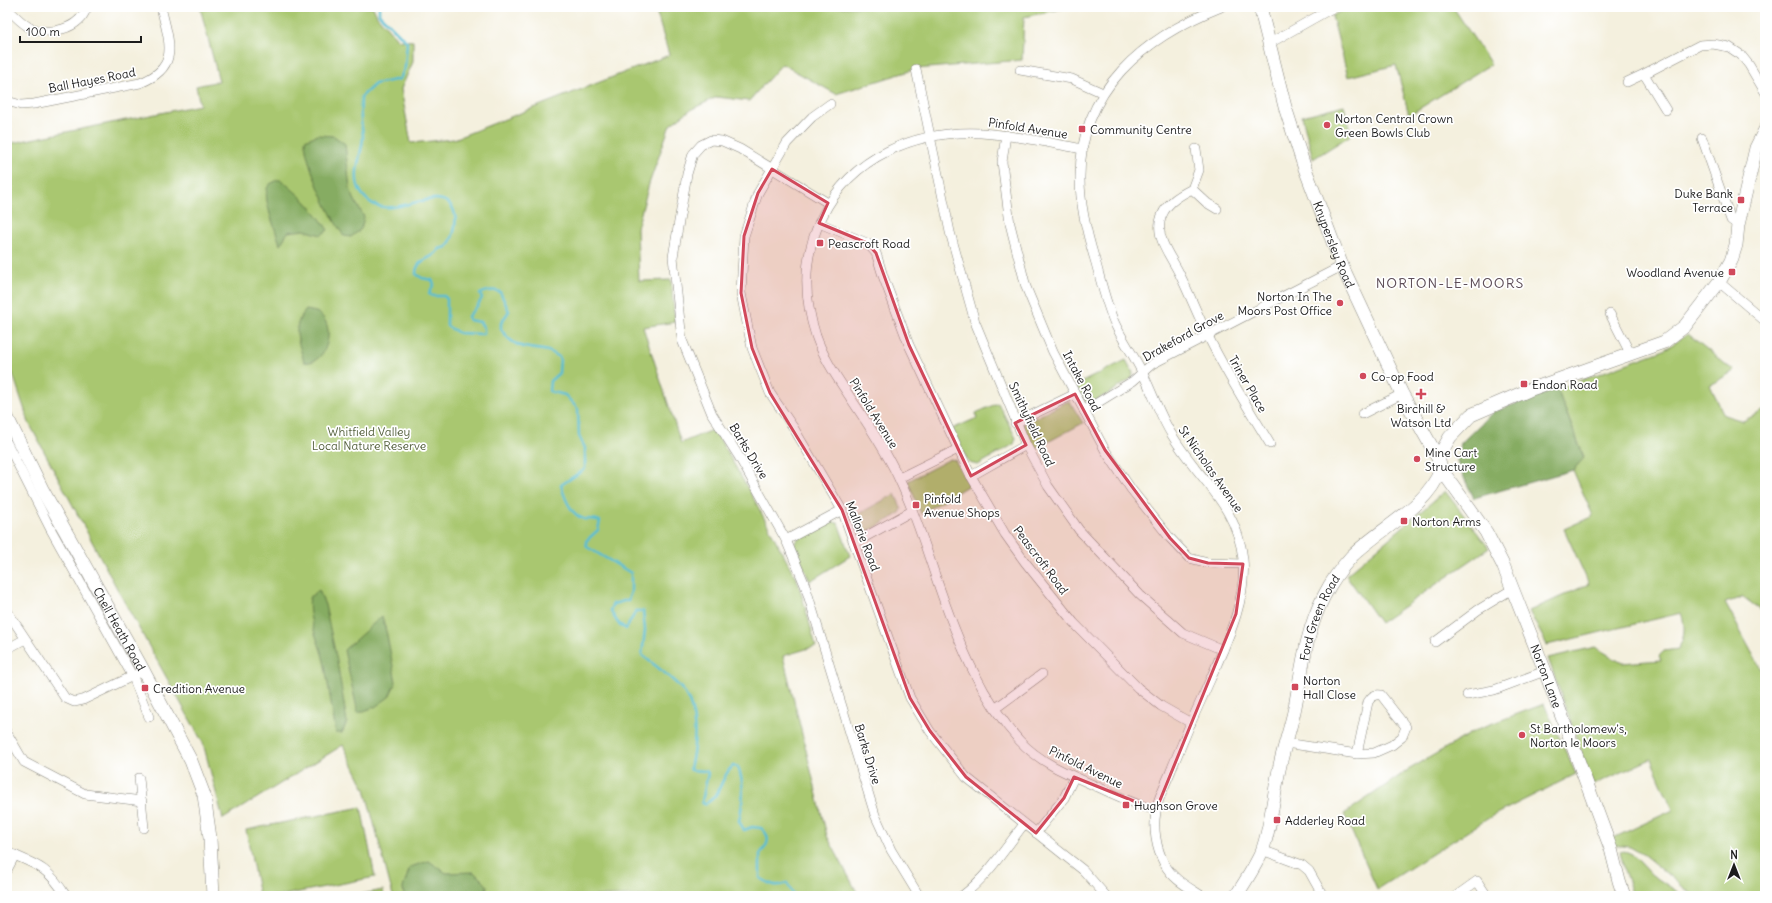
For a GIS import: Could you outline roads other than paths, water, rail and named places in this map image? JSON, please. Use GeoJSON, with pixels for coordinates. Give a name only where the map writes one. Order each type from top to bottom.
{"type":"FeatureCollection","features":[{"type":"Feature","properties":{"kind":"street"},"geometry":{"type":"LineString","coordinates":[[7,9],[27,26],[50,32],[72,26],[84,15],[86,7]]}},
{"type":"Feature","properties":{"kind":"street","name":"Ball Hayes Road"},"geometry":{"type":"LineString","coordinates":[[7,101],[21,104],[34,104],[140,83],[151,79],[164,68],[168,60],[169,44],[161,7]]}},
{"type":"Feature","properties":{"kind":"street","name":"St Nicholas Avenue"},"geometry":{"type":"LineString","coordinates":[[1202,896],[1179,882],[1164,863],[1155,834],[1156,810],[1191,723],[1223,650],[1236,614],[1241,596],[1243,564],[1239,537],[1234,522],[1226,508],[1171,435],[1142,373],[1115,323],[1084,221],[1080,178],[1083,149],[1091,117],[1103,92],[1114,77],[1137,54],[1166,33],[1221,7]]}},
{"type":"Feature","properties":{"kind":"street","name":"Knypersley Road"},"geometry":{"type":"LineString","coordinates":[[1260,7],[1287,115],[1304,166],[1342,266],[1402,394],[1440,463]]}},
{"type":"Feature","properties":{"kind":"street"},"geometry":{"type":"LineString","coordinates":[[1270,43],[1334,7]]}},
{"type":"Feature","properties":{"kind":"street"},"geometry":{"type":"LineString","coordinates":[[1627,82],[1700,45],[1713,44],[1729,47],[1741,56],[1750,65],[1765,92]]}},
{"type":"Feature","properties":{"kind":"street","name":"Smithyfield Road"},"geometry":{"type":"LineString","coordinates":[[916,69],[950,232],[975,322],[1015,423],[1026,445],[1048,486],[1079,530],[1140,595],[1183,633],[1223,650]]}},
{"type":"Feature","properties":{"kind":"street"},"geometry":{"type":"LineString","coordinates":[[1020,70],[1072,79],[1103,92]]}},
{"type":"Feature","properties":{"kind":"street"},"geometry":{"type":"LineString","coordinates":[[1644,74],[1666,110]]}},
{"type":"Feature","properties":{"kind":"street","name":"Mallorie Road"},"geometry":{"type":"LineString","coordinates":[[830,104],[812,117],[787,143],[758,192],[744,236],[741,293],[752,348],[770,393],[793,427],[842,510],[910,698],[930,731],[966,777],[1036,833]]}},
{"type":"Feature","properties":{"kind":"street"},"geometry":{"type":"LineString","coordinates":[[1440,463],[1450,437],[1471,415],[1530,390],[1632,355],[1664,342],[1685,326],[1719,282],[1730,261],[1736,245],[1738,225],[1756,148],[1765,130]]}},
{"type":"Feature","properties":{"kind":"street","name":"Pinfold Avenue"},"geometry":{"type":"LineString","coordinates":[[1083,149],[1006,135],[953,133],[905,142],[880,154],[845,181],[828,203],[814,234],[808,256],[806,283],[809,315],[817,340],[827,363],[881,444],[899,478],[960,644],[974,672],[996,708],[1019,740],[1037,756],[1074,777],[1139,806],[1156,810]]}},
{"type":"Feature","properties":{"kind":"street","name":"Intake Road"},"geometry":{"type":"LineString","coordinates":[[1006,135],[1002,162],[1010,224],[1026,287],[1053,352],[1105,450],[1131,489],[1188,558],[1208,563],[1243,564]]}},
{"type":"Feature","properties":{"kind":"street"},"geometry":{"type":"LineString","coordinates":[[1702,138],[1731,220],[1738,225]]}},
{"type":"Feature","properties":{"kind":"street","name":"Barks Drive"},"geometry":{"type":"LineString","coordinates":[[828,203],[740,149],[722,141],[711,140],[701,145],[693,154],[687,174],[673,257],[682,340],[712,414],[738,455],[786,540],[805,585],[875,815],[891,850],[920,896]]}},
{"type":"Feature","properties":{"kind":"street"},"geometry":{"type":"LineString","coordinates":[[1196,149],[1199,170],[1192,189],[1207,203],[1217,209]]}},
{"type":"Feature","properties":{"kind":"street","name":"Triner Place"},"geometry":{"type":"LineString","coordinates":[[1192,189],[1176,197],[1166,208],[1160,223],[1162,242],[1180,273],[1207,335],[1236,390],[1270,444]]}},
{"type":"Feature","properties":{"kind":"street","name":"Peascroft Road"},"geometry":{"type":"LineString","coordinates":[[819,223],[867,243],[876,253],[882,276],[909,346],[971,476],[1005,534],[1074,623],[1138,688],[1161,706],[1191,723]]}},
{"type":"Feature","properties":{"kind":"street","name":"Drakeford Grove"},"geometry":{"type":"LineString","coordinates":[[1084,411],[1133,381],[1152,364],[1325,273],[1342,266]]}},
{"type":"Feature","properties":{"kind":"street"},"geometry":{"type":"LineString","coordinates":[[1719,282],[1765,321]]}},
{"type":"Feature","properties":{"kind":"street"},"geometry":{"type":"LineString","coordinates":[[1610,314],[1632,355]]}},
{"type":"Feature","properties":{"kind":"street"},"geometry":{"type":"LineString","coordinates":[[1015,423],[1075,394]]}},
{"type":"Feature","properties":{"kind":"street"},"geometry":{"type":"LineString","coordinates":[[1362,414],[1402,394]]}},
{"type":"Feature","properties":{"kind":"street","name":"Chell Heath Road"},"geometry":{"type":"LineString","coordinates":[[7,417],[43,491],[138,673],[149,717]]}},
{"type":"Feature","properties":{"kind":"street","name":"Chell Heath Road"},"geometry":{"type":"LineString","coordinates":[[7,443],[50,528],[138,673],[182,741],[204,795],[210,838],[213,896]]}},
{"type":"Feature","properties":{"kind":"street"},"geometry":{"type":"LineString","coordinates":[[971,476],[1026,445]]}},
{"type":"Feature","properties":{"kind":"street"},"geometry":{"type":"LineString","coordinates":[[899,478],[958,449]]}},
{"type":"Feature","properties":{"kind":"street","name":"Norton Lane"},"geometry":{"type":"LineString","coordinates":[[1440,463],[1486,532],[1503,565],[1545,671],[1611,849],[1624,896]]}},
{"type":"Feature","properties":{"kind":"street","name":"Ford Green Road"},"geometry":{"type":"LineString","coordinates":[[1236,896],[1254,867],[1262,850],[1280,765],[1295,708],[1304,653],[1312,624],[1324,596],[1338,572],[1352,556],[1403,516],[1424,496],[1437,480],[1440,463]]}},
{"type":"Feature","properties":{"kind":"street"},"geometry":{"type":"LineString","coordinates":[[786,540],[842,510]]}},
{"type":"Feature","properties":{"kind":"street"},"geometry":{"type":"LineString","coordinates":[[854,542],[912,511]]}},
{"type":"Feature","properties":{"kind":"street"},"geometry":{"type":"LineString","coordinates":[[1435,642],[1478,610],[1512,590]]}},
{"type":"Feature","properties":{"kind":"street"},"geometry":{"type":"LineString","coordinates":[[7,611],[66,698],[74,702],[83,700],[138,673]]}},
{"type":"Feature","properties":{"kind":"street"},"geometry":{"type":"LineString","coordinates":[[7,649],[25,639]]}},
{"type":"Feature","properties":{"kind":"street"},"geometry":{"type":"LineString","coordinates":[[1468,695],[1494,690],[1545,671]]}},
{"type":"Feature","properties":{"kind":"street"},"geometry":{"type":"LineString","coordinates":[[996,708],[1042,674]]}},
{"type":"Feature","properties":{"kind":"street"},"geometry":{"type":"LineString","coordinates":[[1286,743],[1357,754],[1374,753],[1392,745],[1402,737],[1406,727],[1381,695],[1377,694],[1372,696],[1368,702],[1357,754]]}},
{"type":"Feature","properties":{"kind":"street"},"geometry":{"type":"LineString","coordinates":[[7,733],[24,762],[85,794],[142,801]]}},
{"type":"Feature","properties":{"kind":"street"},"geometry":{"type":"LineString","coordinates":[[1074,777],[1064,798],[1036,833],[1083,870],[1106,896]]}},
{"type":"Feature","properties":{"kind":"street"},"geometry":{"type":"LineString","coordinates":[[139,778],[144,828]]}},
{"type":"Feature","properties":{"kind":"street"},"geometry":{"type":"LineString","coordinates":[[962,896],[972,889],[1000,857],[1024,824]]}},
{"type":"Feature","properties":{"kind":"street"},"geometry":{"type":"LineString","coordinates":[[1262,850],[1302,865],[1310,871],[1323,896]]}},
{"type":"Feature","properties":{"kind":"street"},"geometry":{"type":"LineString","coordinates":[[7,870],[11,854],[44,868],[57,882],[66,896]]}},
{"type":"Feature","properties":{"kind":"street"},"geometry":{"type":"LineString","coordinates":[[1456,896],[1478,882],[1488,896]]}},
{"type":"Feature","properties":{"kind":"waterway"},"geometry":{"type":"LineString","coordinates":[[379,7],[379,14],[407,42],[405,67],[400,79],[375,84],[361,97],[363,137],[357,180],[362,194],[370,202],[378,206],[397,207],[436,199],[444,201],[450,205],[454,211],[455,218],[454,233],[451,241],[447,247],[439,249],[433,256],[422,262],[419,265],[416,274],[422,278],[432,280],[434,284],[429,294],[433,296],[444,296],[447,299],[447,326],[459,333],[484,334],[484,328],[480,322],[469,320],[468,316],[482,298],[480,294],[490,291],[497,291],[500,292],[509,311],[501,323],[501,329],[508,338],[523,347],[553,353],[560,358],[559,373],[550,381],[549,391],[565,395],[578,409],[579,436],[585,448],[585,469],[561,485],[562,489],[566,500],[575,514],[584,519],[594,519],[600,521],[598,530],[586,541],[587,547],[631,573],[631,592],[628,600],[613,604],[610,610],[618,623],[626,629],[636,611],[643,611],[645,630],[642,655],[681,688],[689,700],[692,709],[694,719],[694,749],[690,768],[691,770],[706,771],[708,773],[702,802],[704,804],[710,801],[718,792],[729,770],[733,766],[738,767],[742,780],[743,794],[739,821],[744,830],[752,827],[761,828],[768,838],[767,844],[760,854],[760,878],[773,885],[787,883],[794,896]]}},
{"type":"Feature","properties":{"kind":"place","name":"Norton Central Crown Green Bowls Club"},"geometry":{"type":"Point","coordinates":[1327,125]}},
{"type":"Feature","properties":{"kind":"place","name":"Community Centre"},"geometry":{"type":"Point","coordinates":[1082,129]}},
{"type":"Feature","properties":{"kind":"place","name":"Duke Bank Terrace"},"geometry":{"type":"Point","coordinates":[1741,200]}},
{"type":"Feature","properties":{"kind":"place","name":"Peascroft Road"},"geometry":{"type":"Point","coordinates":[820,243]}},
{"type":"Feature","properties":{"kind":"place","name":"Woodland Avenue"},"geometry":{"type":"Point","coordinates":[1732,272]}},
{"type":"Feature","properties":{"kind":"place","name":"Norton In The Moors Post Office"},"geometry":{"type":"Point","coordinates":[1340,303]}},
{"type":"Feature","properties":{"kind":"place","name":"Co-op Food"},"geometry":{"type":"Point","coordinates":[1363,376]}},
{"type":"Feature","properties":{"kind":"place","name":"Endon Road"},"geometry":{"type":"Point","coordinates":[1524,384]}},
{"type":"Feature","properties":{"kind":"place","name":"Birchill & Watson Ltd"},"geometry":{"type":"Point","coordinates":[1421,394]}},
{"type":"Feature","properties":{"kind":"place","name":"Mine Cart Structure"},"geometry":{"type":"Point","coordinates":[1417,459]}},
{"type":"Feature","properties":{"kind":"place","name":"Pinfold Avenue Shops"},"geometry":{"type":"Point","coordinates":[916,505]}},
{"type":"Feature","properties":{"kind":"place","name":"Norton Arms"},"geometry":{"type":"Point","coordinates":[1404,521]}},
{"type":"Feature","properties":{"kind":"place","name":"Norton Hall Close"},"geometry":{"type":"Point","coordinates":[1295,687]}},
{"type":"Feature","properties":{"kind":"place","name":"Credition Avenue"},"geometry":{"type":"Point","coordinates":[145,688]}},
{"type":"Feature","properties":{"kind":"place","name":"St Bartholomew's, Norton le Moors"},"geometry":{"type":"Point","coordinates":[1522,735]}},
{"type":"Feature","properties":{"kind":"place","name":"Hughson Grove"},"geometry":{"type":"Point","coordinates":[1126,805]}},
{"type":"Feature","properties":{"kind":"place","name":"Adderley Road"},"geometry":{"type":"Point","coordinates":[1277,820]}},
{"type":"Feature","properties":{"kind":"district","name":"NORTON-LE-MOORS"},"geometry":{"type":"Point","coordinates":[1450,283]}},
{"type":"Feature","properties":{"kind":"park label","name":"Whitfield Valley Local Nature Reserve"},"geometry":{"type":"Point","coordinates":[369,438]}}]}
